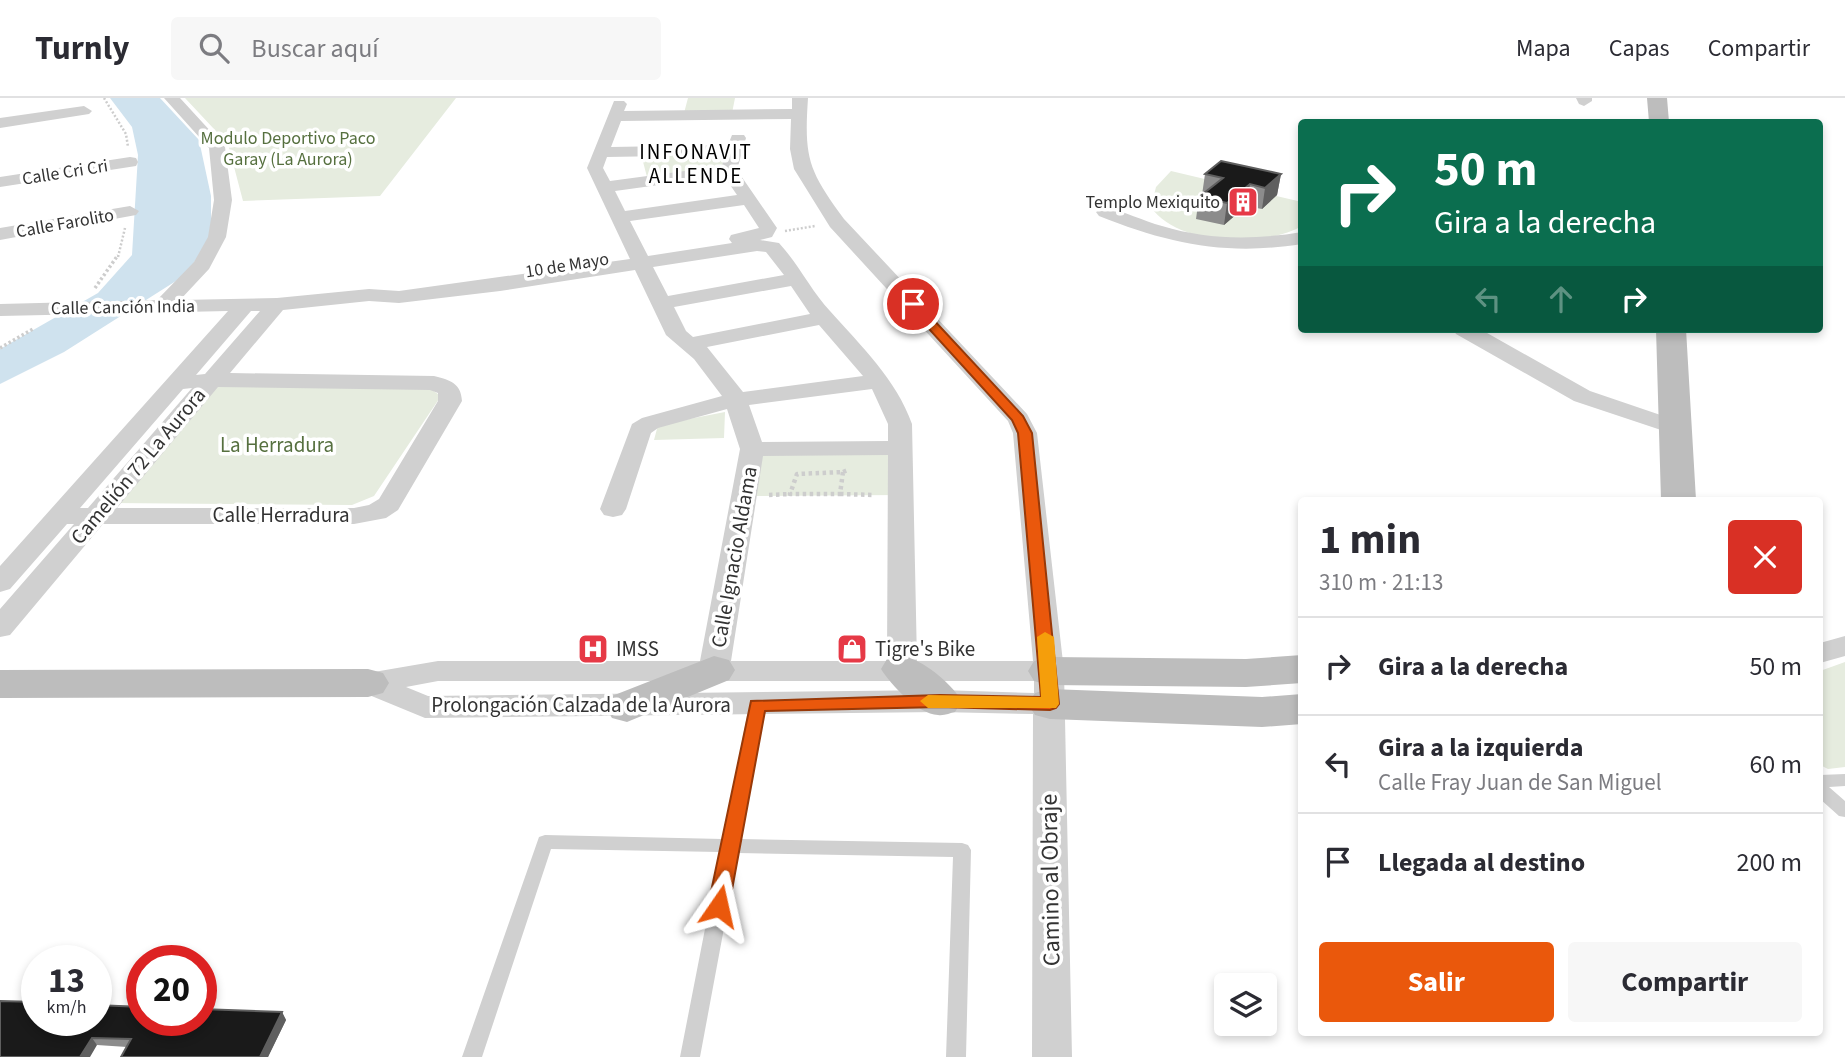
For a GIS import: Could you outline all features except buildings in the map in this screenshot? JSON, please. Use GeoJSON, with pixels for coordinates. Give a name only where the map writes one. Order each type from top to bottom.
{"type":"FeatureCollection","features":[{"type":"Feature","properties":{"kind":"main road"},"geometry":{"type":"LineString","coordinates":[[1657,98],[1659,119]]}},
{"type":"Feature","properties":{"kind":"main road"},"geometry":{"type":"LineString","coordinates":[[1671,333],[1679,497]]}},
{"type":"Feature","properties":{"kind":"main road"},"geometry":{"type":"LineString","coordinates":[[902,669],[940,701]]}},
{"type":"Feature","properties":{"kind":"main road"},"geometry":{"type":"LineString","coordinates":[[1049,687],[1071,692],[1225,688],[1246,673],[1298,669]]}},
{"type":"Feature","properties":{"kind":"main road"},"geometry":{"type":"LineString","coordinates":[[627,707],[714,670]]}},
{"type":"Feature","properties":{"kind":"main road","name":"Prolongación Calzada de la Aurora"},"geometry":{"type":"LineString","coordinates":[[0,684],[368,683]]}},
{"type":"Feature","properties":{"kind":"main road"},"geometry":{"type":"LineString","coordinates":[[1049,687],[1289,715]]}},
{"type":"Feature","properties":{"kind":"street"},"geometry":{"type":"LineString","coordinates":[[163,306],[202,265],[217,237],[223,200],[217,147],[172,98]]}},
{"type":"Feature","properties":{"kind":"street"},"geometry":{"type":"LineString","coordinates":[[675,115],[682,98]]}},
{"type":"Feature","properties":{"kind":"street"},"geometry":{"type":"LineString","coordinates":[[675,115],[737,106],[800,106]]}},
{"type":"Feature","properties":{"kind":"street","name":"Camino al Obraje"},"geometry":{"type":"LineString","coordinates":[[800,106],[798,150],[802,168],[836,223],[1018,419],[1025,433],[1049,687],[1052,1057]]}},
{"type":"Feature","properties":{"kind":"street","name":"Calle Ignacio Aldama"},"geometry":{"type":"LineString","coordinates":[[675,115],[617,110],[595,168],[677,335],[702,354],[736,400],[752,449],[714,670]]}},
{"type":"Feature","properties":{"kind":"street"},"geometry":{"type":"LineString","coordinates":[[0,123],[84,111]]}},
{"type":"Feature","properties":{"kind":"street"},"geometry":{"type":"LineString","coordinates":[[600,152],[736,144],[729,170],[766,223],[768,228],[765,239],[895,404],[900,424],[902,669]]}},
{"type":"Feature","properties":{"kind":"street","name":"Calle Cri Cri"},"geometry":{"type":"LineString","coordinates":[[0,181],[130,162]]}},
{"type":"Feature","properties":{"kind":"street"},"geometry":{"type":"LineString","coordinates":[[605,187],[729,170]]}},
{"type":"Feature","properties":{"kind":"street"},"geometry":{"type":"LineString","coordinates":[[620,217],[749,199]]}},
{"type":"Feature","properties":{"kind":"street","name":"Calle Farolito"},"geometry":{"type":"LineString","coordinates":[[0,234],[130,212]]}},
{"type":"Feature","properties":{"kind":"street"},"geometry":{"type":"LineString","coordinates":[[1105,212],[1146,229],[1190,241],[1232,246],[1271,244],[1298,239]]}},
{"type":"Feature","properties":{"kind":"street","name":"10 de Mayo"},"geometry":{"type":"LineString","coordinates":[[246,304],[277,304],[369,295],[399,296],[765,239]]}},
{"type":"Feature","properties":{"kind":"street"},"geometry":{"type":"LineString","coordinates":[[662,303],[796,279]]}},
{"type":"Feature","properties":{"kind":"street","name":"Calle Canción India"},"geometry":{"type":"LineString","coordinates":[[0,310],[246,304]]}},
{"type":"Feature","properties":{"kind":"street","name":"Camelión 72 La Aurora"},"geometry":{"type":"LineString","coordinates":[[0,583],[246,304]]}},
{"type":"Feature","properties":{"kind":"street","name":"Camelión 72 La Aurora"},"geometry":{"type":"LineString","coordinates":[[0,628],[277,304]]}},
{"type":"Feature","properties":{"kind":"street"},"geometry":{"type":"LineString","coordinates":[[688,344],[825,318]]}},
{"type":"Feature","properties":{"kind":"street"},"geometry":{"type":"LineString","coordinates":[[1471,333],[1582,396],[1676,428]]}},
{"type":"Feature","properties":{"kind":"street","name":"Calle Herradura"},"geometry":{"type":"LineString","coordinates":[[60,516],[354,516],[377,512],[389,504],[450,401],[450,390],[434,383],[212,380],[177,383]]}},
{"type":"Feature","properties":{"kind":"street"},"geometry":{"type":"LineString","coordinates":[[612,509],[640,429],[650,423],[736,400],[879,381]]}},
{"type":"Feature","properties":{"kind":"street"},"geometry":{"type":"LineString","coordinates":[[752,449],[900,448]]}},
{"type":"Feature","properties":{"kind":"street"},"geometry":{"type":"LineString","coordinates":[[1823,652],[1845,646]]}},
{"type":"Feature","properties":{"kind":"street","name":"Prolongación Calzada de la Aurora"},"geometry":{"type":"LineString","coordinates":[[368,683],[438,671],[902,669],[1049,687]]}},
{"type":"Feature","properties":{"kind":"street","name":"Prolongación Calzada de la Aurora"},"geometry":{"type":"LineString","coordinates":[[368,683],[425,707],[627,707],[940,701],[1049,687]]}},
{"type":"Feature","properties":{"kind":"lane"},"geometry":{"type":"LineString","coordinates":[[690,1057],[757,705]]}},
{"type":"Feature","properties":{"kind":"lane"},"geometry":{"type":"LineString","coordinates":[[1823,781],[1845,780]]}},
{"type":"Feature","properties":{"kind":"lane"},"geometry":{"type":"LineString","coordinates":[[1823,792],[1845,811]]}},
{"type":"Feature","properties":{"kind":"lane"},"geometry":{"type":"LineString","coordinates":[[472,1057],[545,842],[962,850],[956,1057]]}},
{"type":"Feature","properties":{"kind":"path"},"geometry":{"type":"LineString","coordinates":[[104,98],[126,134],[130,162]]}},
{"type":"Feature","properties":{"kind":"path"},"geometry":{"type":"LineString","coordinates":[[56,308],[96,287],[117,260],[130,212]]}},
{"type":"Feature","properties":{"kind":"path"},"geometry":{"type":"LineString","coordinates":[[765,239],[836,223]]}},
{"type":"Feature","properties":{"kind":"path"},"geometry":{"type":"LineString","coordinates":[[854,468],[843,472],[797,474],[789,494],[900,495]]}},
{"type":"Feature","properties":{"kind":"path"},"geometry":{"type":"LineString","coordinates":[[840,495],[843,472]]}},
{"type":"Feature","properties":{"kind":"green space","name":"Modulo Deportivo Paco Garay (La Aurora)"},"geometry":{"type":"Polygon","coordinates":[[[185,98],[456,98],[380,196],[243,201],[228,144],[185,98]]]}},
{"type":"Feature","properties":{"kind":"green space"},"geometry":{"type":"Polygon","coordinates":[[[688,98],[735,98],[732,113],[684,113],[688,98]]]}},
{"type":"Feature","properties":{"kind":"green space"},"geometry":{"type":"Polygon","coordinates":[[[734,151],[725,168],[647,177],[641,154],[734,151]]]}},
{"type":"Feature","properties":{"kind":"green space"},"geometry":{"type":"Polygon","coordinates":[[[1171,171],[1298,201],[1298,228],[1266,238],[1244,240],[1200,236],[1180,230],[1163,220],[1151,207],[1156,187],[1171,171]]]}},
{"type":"Feature","properties":{"kind":"green space","name":"La Herradura"},"geometry":{"type":"Polygon","coordinates":[[[218,384],[429,388],[441,396],[374,496],[352,505],[112,503],[218,384]]]}},
{"type":"Feature","properties":{"kind":"green space"},"geometry":{"type":"Polygon","coordinates":[[[725,412],[724,438],[654,440],[658,425],[725,412]]]}},
{"type":"Feature","properties":{"kind":"green space"},"geometry":{"type":"Polygon","coordinates":[[[900,448],[900,495],[756,496],[752,449],[900,448]]]}},
{"type":"Feature","properties":{"kind":"green space"},"geometry":{"type":"Polygon","coordinates":[[[1845,662],[1845,767],[1828,769],[1823,766],[1823,670],[1845,662]]]}},
{"type":"Feature","properties":{"kind":"water"},"geometry":{"type":"Polygon","coordinates":[[[110,98],[160,98],[199,140],[211,196],[211,235],[187,274],[64,352],[0,384],[0,349],[98,293],[132,255],[138,155],[132,127],[110,98]]]}},
{"type":"Feature","properties":{"kind":"slow traffic"},"geometry":{"type":"LineString","coordinates":[[928,701],[1050,704],[1045,637]]}},
{"type":"Feature","properties":{"kind":"place","name":"Templo Mexiquito"},"geometry":{"type":"Point","coordinates":[1243,202]}},
{"type":"Feature","properties":{"kind":"place","name":"IMSS"},"geometry":{"type":"Point","coordinates":[593,649]}},
{"type":"Feature","properties":{"kind":"place","name":"Tigre's Bike"},"geometry":{"type":"Point","coordinates":[852,649]}},
{"type":"Feature","properties":{"kind":"district","name":"INFONAVIT ALLENDE"},"geometry":{"type":"Point","coordinates":[696,164]}},
{"type":"Feature","properties":{"kind":"route"},"geometry":{"type":"LineString","coordinates":[[719,906],[757,705],[940,701],[1050,704],[1025,433],[1018,419],[913,304]]}}]}
